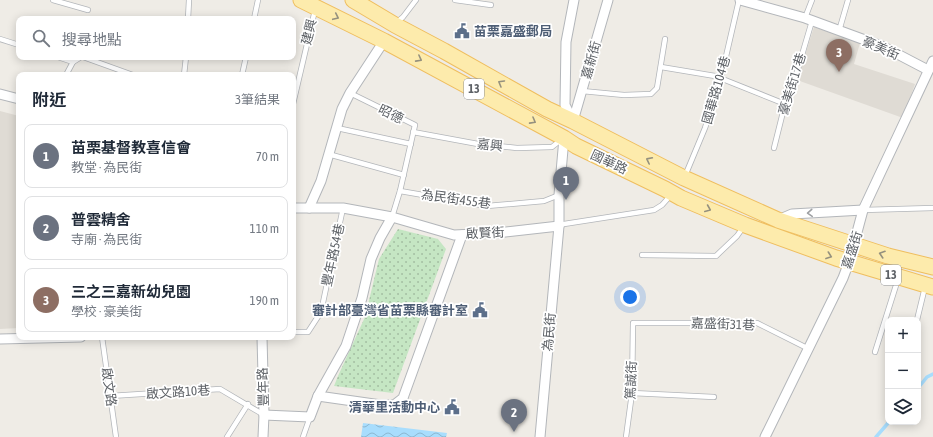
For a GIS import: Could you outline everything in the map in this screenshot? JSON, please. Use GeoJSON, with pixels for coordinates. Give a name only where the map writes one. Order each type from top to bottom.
{"type":"FeatureCollection","features":[{"type":"Feature","properties":{"kind":"main road","name":"國華路"},"geometry":{"type":"LineString","coordinates":[[301,0],[384,41],[564,138],[576,146],[665,188],[681,198],[745,225],[849,262],[929,286]]}},
{"type":"Feature","properties":{"kind":"main road","name":"國華路"},"geometry":{"type":"LineString","coordinates":[[353,0],[395,25],[547,109],[573,120],[684,178],[778,220],[888,256],[933,267]]}},
{"type":"Feature","properties":{"kind":"main road"},"geometry":{"type":"LineString","coordinates":[[384,41],[395,25]]}},
{"type":"Feature","properties":{"kind":"main road"},"geometry":{"type":"LineString","coordinates":[[564,138],[573,120]]}},
{"type":"Feature","properties":{"kind":"main road"},"geometry":{"type":"LineString","coordinates":[[673,193],[684,178]]}},
{"type":"Feature","properties":{"kind":"street"},"geometry":{"type":"LineString","coordinates":[[573,120],[565,105],[566,42],[574,0]]}},
{"type":"Feature","properties":{"kind":"street","name":"嘉新街"},"geometry":{"type":"LineString","coordinates":[[573,120],[608,0]]}},
{"type":"Feature","properties":{"kind":"street","name":"豪美街"},"geometry":{"type":"LineString","coordinates":[[740,0],[808,20],[884,47],[928,70]]}},
{"type":"Feature","properties":{"kind":"street"},"geometry":{"type":"LineString","coordinates":[[309,208],[320,181],[342,109],[350,93],[384,41]]}},
{"type":"Feature","properties":{"kind":"street","name":"嘉盛街"},"geometry":{"type":"LineString","coordinates":[[765,437],[849,262],[863,210],[933,62]]}},
{"type":"Feature","properties":{"kind":"street"},"geometry":{"type":"LineString","coordinates":[[0,94],[16,98]]}},
{"type":"Feature","properties":{"kind":"street","name":"為民街"},"geometry":{"type":"LineString","coordinates":[[540,437],[559,226],[558,195],[564,138]]}},
{"type":"Feature","properties":{"kind":"street","name":"啟賢街"},"geometry":{"type":"LineString","coordinates":[[296,208],[343,208],[392,217],[454,235],[497,233],[559,226]]}},
{"type":"Feature","properties":{"kind":"street"},"geometry":{"type":"LineString","coordinates":[[778,220],[792,214],[863,210]]}},
{"type":"Feature","properties":{"kind":"street"},"geometry":{"type":"LineString","coordinates":[[264,415],[310,417],[318,396],[346,346],[362,298],[371,259],[380,238],[392,217]]}},
{"type":"Feature","properties":{"kind":"street"},"geometry":{"type":"LineString","coordinates":[[318,396],[381,405],[394,405],[403,398],[462,235]]}},
{"type":"Feature","properties":{"kind":"street"},"geometry":{"type":"LineString","coordinates":[[0,339],[16,339]]}},
{"type":"Feature","properties":{"kind":"street","name":"豐年路"},"geometry":{"type":"LineString","coordinates":[[262,340],[264,415],[263,437]]}},
{"type":"Feature","properties":{"kind":"lane"},"geometry":{"type":"LineString","coordinates":[[53,0],[88,10]]}},
{"type":"Feature","properties":{"kind":"lane"},"geometry":{"type":"LineString","coordinates":[[188,16],[189,0]]}},
{"type":"Feature","properties":{"kind":"lane"},"geometry":{"type":"LineString","coordinates":[[255,16],[258,0]]}},
{"type":"Feature","properties":{"kind":"lane"},"geometry":{"type":"LineString","coordinates":[[395,25],[403,18],[416,0]]}},
{"type":"Feature","properties":{"kind":"lane"},"geometry":{"type":"LineString","coordinates":[[455,0],[491,5]]}},
{"type":"Feature","properties":{"kind":"lane","name":"國華路104巷"},"geometry":{"type":"LineString","coordinates":[[684,178],[689,170],[705,128],[721,78],[740,0]]}},
{"type":"Feature","properties":{"kind":"lane","name":"豪美街17巷"},"geometry":{"type":"LineString","coordinates":[[774,148],[785,104],[794,82],[812,0]]}},
{"type":"Feature","properties":{"kind":"lane"},"geometry":{"type":"LineString","coordinates":[[838,31],[848,0]]}},
{"type":"Feature","properties":{"kind":"lane","name":"建興"},"geometry":{"type":"LineString","coordinates":[[296,91],[315,8]]}},
{"type":"Feature","properties":{"kind":"lane"},"geometry":{"type":"LineString","coordinates":[[0,38],[16,44]]}},
{"type":"Feature","properties":{"kind":"lane"},"geometry":{"type":"LineString","coordinates":[[582,91],[624,95],[651,94],[657,88],[665,39]]}},
{"type":"Feature","properties":{"kind":"lane"},"geometry":{"type":"LineString","coordinates":[[67,60],[73,62]]}},
{"type":"Feature","properties":{"kind":"lane"},"geometry":{"type":"LineString","coordinates":[[68,72],[73,62],[77,60]]}},
{"type":"Feature","properties":{"kind":"lane"},"geometry":{"type":"LineString","coordinates":[[90,60],[124,72]]}},
{"type":"Feature","properties":{"kind":"lane"},"geometry":{"type":"LineString","coordinates":[[184,72],[186,60]]}},
{"type":"Feature","properties":{"kind":"lane"},"geometry":{"type":"LineString","coordinates":[[243,72],[245,60]]}},
{"type":"Feature","properties":{"kind":"lane"},"geometry":{"type":"LineString","coordinates":[[661,67],[721,78],[785,104]]}},
{"type":"Feature","properties":{"kind":"lane","name":"昭德"},"geometry":{"type":"LineString","coordinates":[[350,93],[415,125],[400,191],[392,217]]}},
{"type":"Feature","properties":{"kind":"lane","name":"昭德"},"geometry":{"type":"LineString","coordinates":[[337,128],[411,144]]}},
{"type":"Feature","properties":{"kind":"lane","name":"嘉興"},"geometry":{"type":"LineString","coordinates":[[413,132],[478,144],[516,148],[552,147],[564,138]]}},
{"type":"Feature","properties":{"kind":"lane"},"geometry":{"type":"LineString","coordinates":[[328,154],[404,174]]}},
{"type":"Feature","properties":{"kind":"lane","name":"為民街455巷"},"geometry":{"type":"LineString","coordinates":[[400,191],[487,206],[544,201],[558,195]]}},
{"type":"Feature","properties":{"kind":"lane","name":"啟賢街"},"geometry":{"type":"LineString","coordinates":[[559,226],[654,210],[662,205],[673,193]]}},
{"type":"Feature","properties":{"kind":"lane","name":"豐年路54巷"},"geometry":{"type":"LineString","coordinates":[[296,332],[308,332],[321,312],[343,208]]}},
{"type":"Feature","properties":{"kind":"lane"},"geometry":{"type":"LineString","coordinates":[[863,210],[933,208]]}},
{"type":"Feature","properties":{"kind":"lane"},"geometry":{"type":"LineString","coordinates":[[642,255],[716,256],[737,236],[745,225]]}},
{"type":"Feature","properties":{"kind":"lane"},"geometry":{"type":"LineString","coordinates":[[875,352],[899,278]]}},
{"type":"Feature","properties":{"kind":"lane"},"geometry":{"type":"LineString","coordinates":[[918,317],[929,286]]}},
{"type":"Feature","properties":{"kind":"lane","name":"嘉盛街31巷"},"geometry":{"type":"LineString","coordinates":[[633,323],[757,323],[807,348]]}},
{"type":"Feature","properties":{"kind":"lane","name":"篤誠街"},"geometry":{"type":"LineString","coordinates":[[626,437],[632,393],[633,323]]}},
{"type":"Feature","properties":{"kind":"lane","name":"啟文路"},"geometry":{"type":"LineString","coordinates":[[102,340],[116,437]]}},
{"type":"Feature","properties":{"kind":"lane","name":"啟文路10巷"},"geometry":{"type":"LineString","coordinates":[[110,396],[220,389],[248,404],[264,415]]}},
{"type":"Feature","properties":{"kind":"lane"},"geometry":{"type":"LineString","coordinates":[[632,393],[714,397]]}},
{"type":"Feature","properties":{"kind":"lane"},"geometry":{"type":"LineString","coordinates":[[227,437],[248,404]]}},
{"type":"Feature","properties":{"kind":"lane"},"geometry":{"type":"LineString","coordinates":[[302,437],[310,417]]}},
{"type":"Feature","properties":{"kind":"shaded area"},"geometry":{"type":"Polygon","coordinates":[[[814,27],[860,43],[854,64],[915,84],[903,118],[797,80],[814,27]]]}},
{"type":"Feature","properties":{"kind":"shaded area"},"geometry":{"type":"Polygon","coordinates":[[[0,111],[16,115],[16,328],[0,329],[0,111]]]}},
{"type":"Feature","properties":{"kind":"green space"},"geometry":{"type":"Polygon","coordinates":[[[398,229],[438,239],[446,249],[393,393],[334,386],[365,317],[379,259],[398,229]]]}},
{"type":"Feature","properties":{"kind":"water"},"geometry":{"type":"Polygon","coordinates":[[[363,423],[447,433],[446,437],[361,437],[363,423]]]}},
{"type":"Feature","properties":{"kind":"waterway"},"geometry":{"type":"LineString","coordinates":[[921,384],[927,377],[933,374]]}},
{"type":"Feature","properties":{"kind":"waterway"},"geometry":{"type":"LineString","coordinates":[[876,437],[886,425]]}},
{"type":"Feature","properties":{"kind":"place","name":"苗栗嘉盛郵局"},"geometry":{"type":"Point","coordinates":[462,31]}},
{"type":"Feature","properties":{"kind":"place","name":"三之三嘉新幼兒園"},"geometry":{"type":"Point","coordinates":[839,72]}},
{"type":"Feature","properties":{"kind":"place","name":"苗栗基督教喜信會"},"geometry":{"type":"Point","coordinates":[566,200]}},
{"type":"Feature","properties":{"kind":"place","name":"審計部臺灣省苗栗縣審計室"},"geometry":{"type":"Point","coordinates":[480,310]}},
{"type":"Feature","properties":{"kind":"place","name":"清華里活動中心"},"geometry":{"type":"Point","coordinates":[452,407]}},
{"type":"Feature","properties":{"kind":"place","name":"普雲精舍"},"geometry":{"type":"Point","coordinates":[514,432]}}]}
